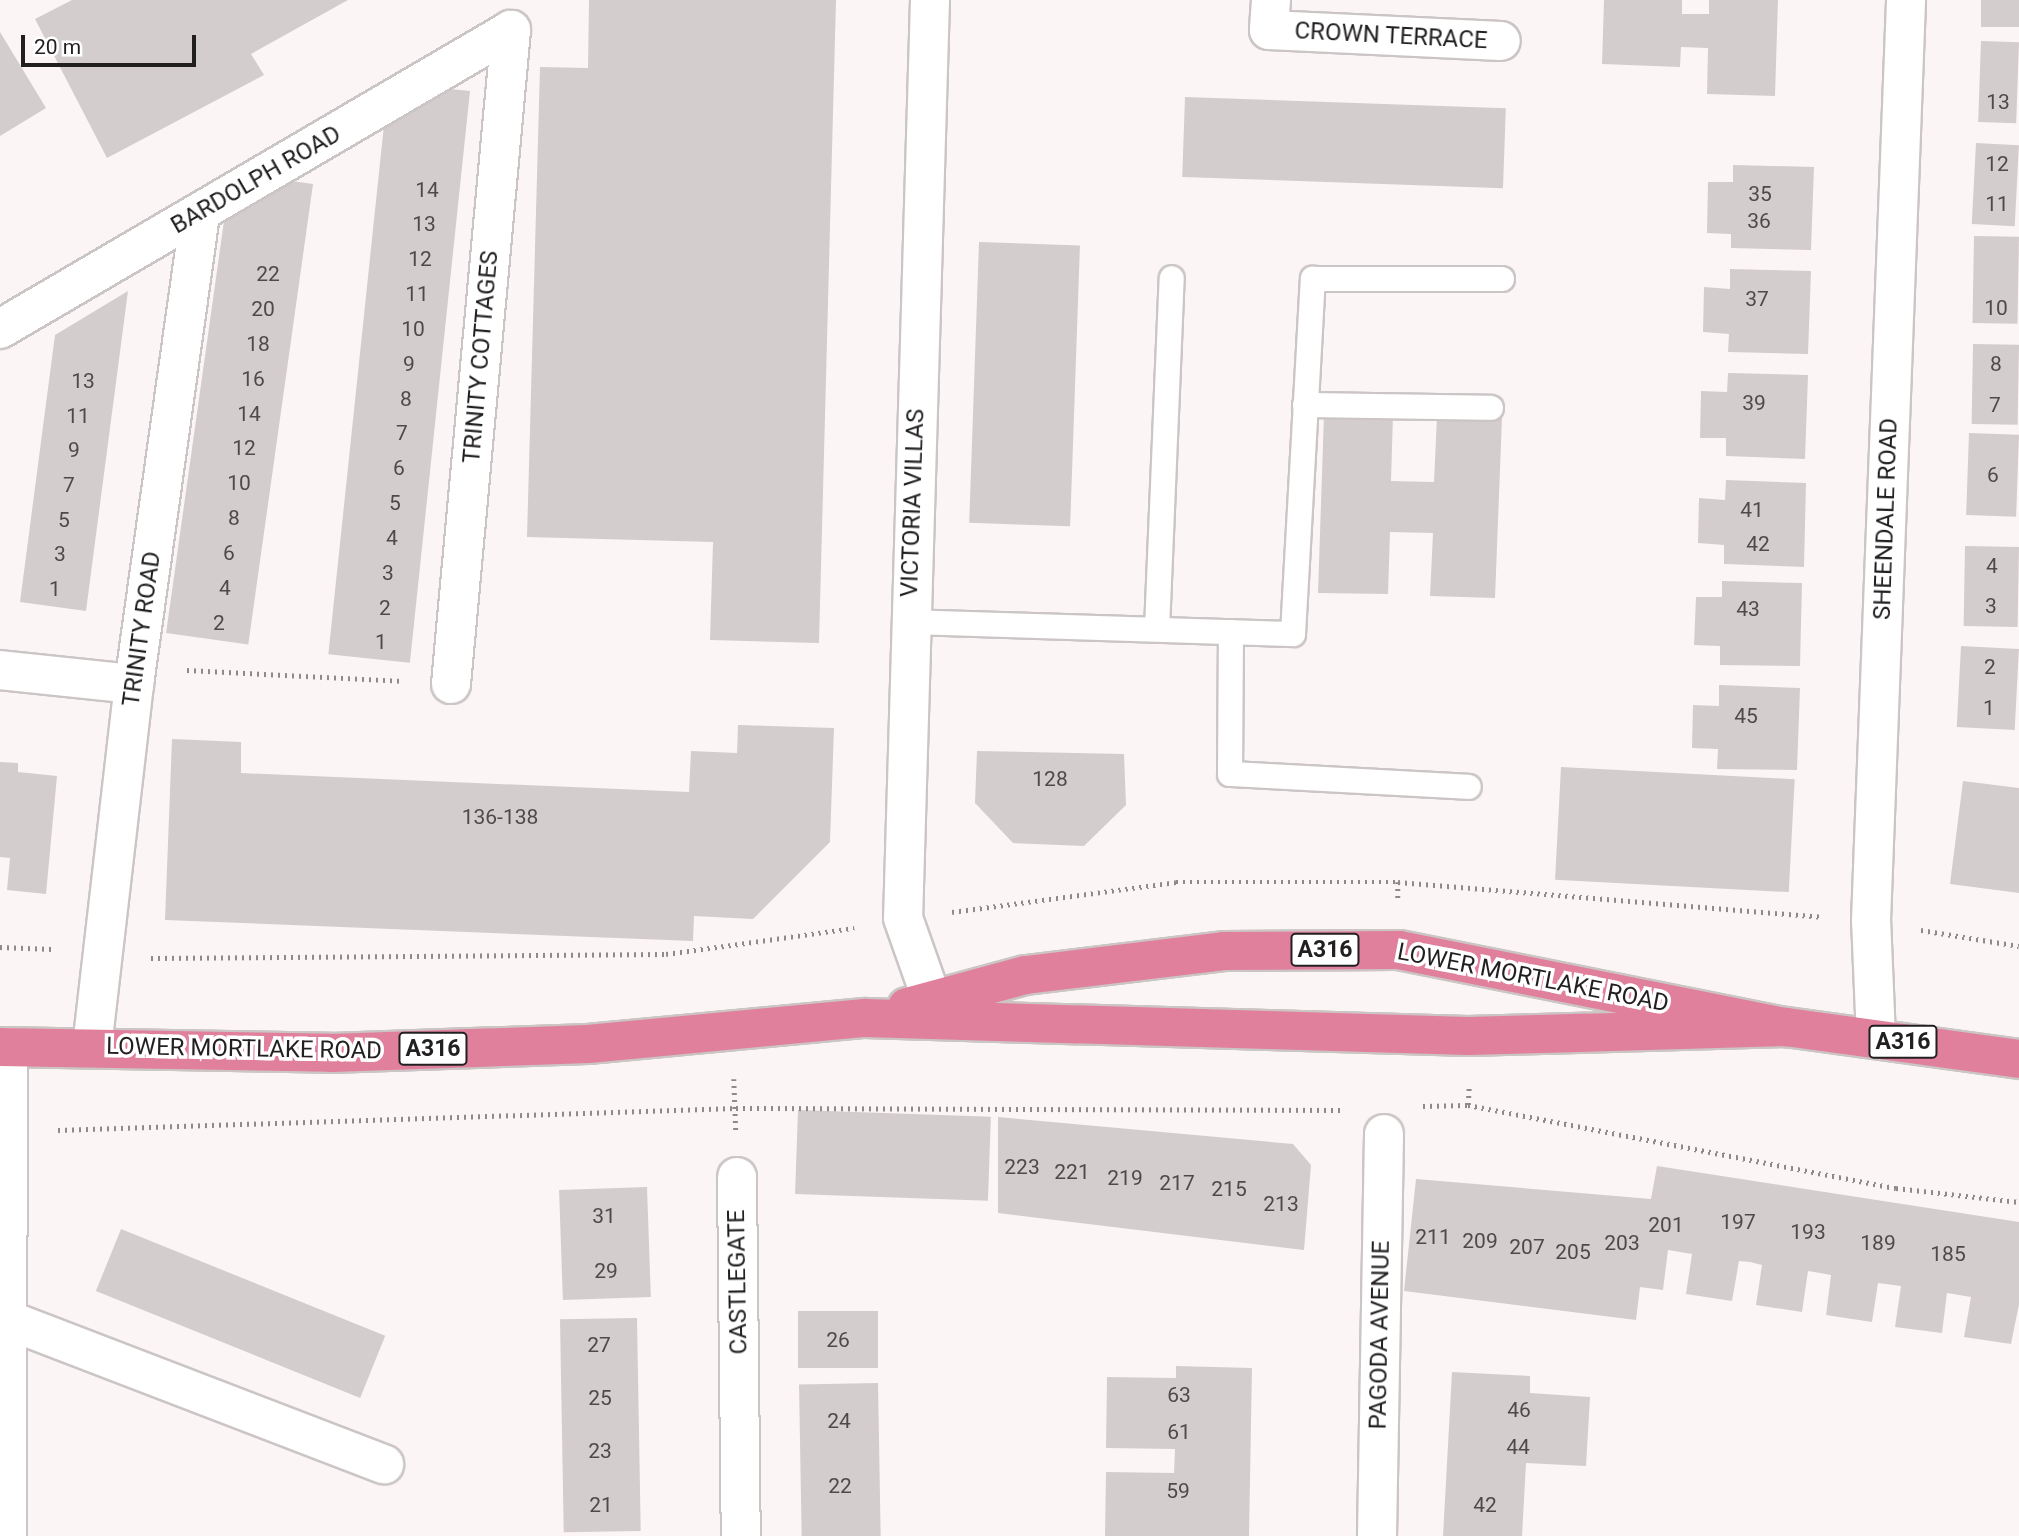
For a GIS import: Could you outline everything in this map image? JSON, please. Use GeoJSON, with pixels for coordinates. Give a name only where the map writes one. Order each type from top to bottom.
{"type":"FeatureCollection","features":[{"type":"Feature","properties":{"kind":"highway","name":"LOWER MORTLAKE ROAD"},"geometry":{"type":"LineString","coordinates":[[864,1018],[1026,975],[1224,951],[1399,950],[1786,1027],[2019,1059]]}},
{"type":"Feature","properties":{"kind":"highway","name":"LOWER MORTLAKE ROAD"},"geometry":{"type":"LineString","coordinates":[[4,1047],[331,1053],[588,1044],[864,1018],[1430,1035],[1786,1027]]}},
{"type":"Feature","properties":{"kind":"street","name":"VICTORIA VILLAS"},"geometry":{"type":"LineString","coordinates":[[930,0],[909,622],[903,918],[932,1000]]}},
{"type":"Feature","properties":{"kind":"street","name":"CROWN TERRACE"},"geometry":{"type":"LineString","coordinates":[[1271,0],[1269,30],[1501,41]]}},
{"type":"Feature","properties":{"kind":"street","name":"SHEENDALE ROAD"},"geometry":{"type":"LineString","coordinates":[[1876,1038],[1871,921],[1906,0]]}},
{"type":"Feature","properties":{"kind":"street","name":"BARDOLPH ROAD"},"geometry":{"type":"LineString","coordinates":[[0,329],[511,30]]}},
{"type":"Feature","properties":{"kind":"street","name":"TRINITY COTTAGES"},"geometry":{"type":"LineString","coordinates":[[452,684],[511,30]]}},
{"type":"Feature","properties":{"kind":"street","name":"TRINITY ROAD"},"geometry":{"type":"LineString","coordinates":[[92,1047],[135,676],[200,213]]}},
{"type":"Feature","properties":{"kind":"street"},"geometry":{"type":"LineString","coordinates":[[0,670],[135,676]]}},
{"type":"Feature","properties":{"kind":"street"},"geometry":{"type":"LineString","coordinates":[[4,1047],[8,1132],[7,1536]]}},
{"type":"Feature","properties":{"kind":"street","name":"PAGODA AVENUE"},"geometry":{"type":"LineString","coordinates":[[1377,1536],[1384,1134]]}},
{"type":"Feature","properties":{"kind":"street","name":"CASTLEGATE"},"geometry":{"type":"LineString","coordinates":[[737,1177],[741,1536]]}},
{"type":"Feature","properties":{"kind":"street"},"geometry":{"type":"LineString","coordinates":[[8,1320],[384,1464]]}},
{"type":"Feature","properties":{"kind":"lane"},"geometry":{"type":"LineString","coordinates":[[1157,629],[1172,278]]}},
{"type":"Feature","properties":{"kind":"lane"},"geometry":{"type":"LineString","coordinates":[[909,622],[1293,634],[1313,279],[1502,279]]}},
{"type":"Feature","properties":{"kind":"lane"},"geometry":{"type":"LineString","coordinates":[[1305,405],[1491,408]]}},
{"type":"Feature","properties":{"kind":"lane"},"geometry":{"type":"LineString","coordinates":[[1231,632],[1230,774],[1469,787]]}},
{"type":"Feature","properties":{"kind":"path"},"geometry":{"type":"LineString","coordinates":[[135,676],[452,684]]}},
{"type":"Feature","properties":{"kind":"path","name":"CASTLEGATE"},"geometry":{"type":"LineString","coordinates":[[732,1029],[737,1177]]}},
{"type":"Feature","properties":{"kind":"path"},"geometry":{"type":"LineString","coordinates":[[1468,1105],[1896,1188],[2019,1202]]}},
{"type":"Feature","properties":{"kind":"path"},"geometry":{"type":"LineString","coordinates":[[8,1132],[736,1108],[1345,1110]]}},
{"type":"Feature","properties":{"kind":"building"},"geometry":{"type":"Polygon","coordinates":[[[72,0],[348,0],[251,54],[264,75],[107,158],[35,19],[72,0]]]}},
{"type":"Feature","properties":{"kind":"building"},"geometry":{"type":"Polygon","coordinates":[[[589,0],[836,0],[819,643],[710,640],[713,542],[527,537],[540,67],[588,68],[589,0]]]}},
{"type":"Feature","properties":{"kind":"building"},"geometry":{"type":"Polygon","coordinates":[[[1604,0],[1682,0],[1682,14],[1709,14],[1709,0],[1778,0],[1775,96],[1707,94],[1708,48],[1681,47],[1680,67],[1602,64],[1604,0]]]}},
{"type":"Feature","properties":{"kind":"building"},"geometry":{"type":"Polygon","coordinates":[[[1981,0],[2019,0],[2019,27],[1981,27],[1981,0]]]}},
{"type":"Feature","properties":{"kind":"building"},"geometry":{"type":"Polygon","coordinates":[[[0,32],[46,108],[0,136],[0,32]]]}},
{"type":"Feature","properties":{"kind":"building"},"geometry":{"type":"Polygon","coordinates":[[[1981,41],[2019,42],[2016,123],[1978,122],[1981,41]]]}},
{"type":"Feature","properties":{"kind":"building"},"geometry":{"type":"Polygon","coordinates":[[[388,82],[470,91],[410,663],[328,654],[388,82]]]}},
{"type":"Feature","properties":{"kind":"building"},"geometry":{"type":"Polygon","coordinates":[[[1185,97],[1506,108],[1503,188],[1182,177],[1185,97]]]}},
{"type":"Feature","properties":{"kind":"building"},"geometry":{"type":"Polygon","coordinates":[[[1976,143],[2019,145],[2015,226],[1972,224],[1976,143]]]}},
{"type":"Feature","properties":{"kind":"building"},"geometry":{"type":"Polygon","coordinates":[[[1733,165],[1814,167],[1811,250],[1731,248],[1731,234],[1707,233],[1708,182],[1733,182],[1733,165]]]}},
{"type":"Feature","properties":{"kind":"building"},"geometry":{"type":"Polygon","coordinates":[[[231,172],[313,184],[248,644],[166,633],[231,172]]]}},
{"type":"Feature","properties":{"kind":"building"},"geometry":{"type":"Polygon","coordinates":[[[1974,236],[2019,237],[2017,324],[1972,323],[1974,236]]]}},
{"type":"Feature","properties":{"kind":"building"},"geometry":{"type":"Polygon","coordinates":[[[979,242],[1080,246],[1070,526],[969,523],[979,242]]]}},
{"type":"Feature","properties":{"kind":"building"},"geometry":{"type":"Polygon","coordinates":[[[1730,269],[1811,271],[1808,354],[1728,352],[1729,334],[1703,332],[1704,287],[1730,289],[1730,269]]]}},
{"type":"Feature","properties":{"kind":"building"},"geometry":{"type":"Polygon","coordinates":[[[128,291],[86,611],[20,602],[55,335],[128,291]]]}},
{"type":"Feature","properties":{"kind":"building"},"geometry":{"type":"Polygon","coordinates":[[[1973,344],[2019,345],[2018,425],[1972,424],[1973,344]]]}},
{"type":"Feature","properties":{"kind":"building"},"geometry":{"type":"Polygon","coordinates":[[[1728,373],[1808,375],[1805,459],[1726,456],[1726,438],[1700,438],[1701,391],[1727,392],[1728,373]]]}},
{"type":"Feature","properties":{"kind":"building"},"geometry":{"type":"Polygon","coordinates":[[[1324,414],[1393,415],[1391,481],[1434,482],[1437,416],[1502,418],[1495,598],[1430,596],[1433,533],[1390,532],[1388,594],[1318,593],[1324,414]]]}},
{"type":"Feature","properties":{"kind":"building"},"geometry":{"type":"Polygon","coordinates":[[[1969,433],[2019,435],[2016,517],[1966,515],[1969,433]]]}},
{"type":"Feature","properties":{"kind":"building"},"geometry":{"type":"Polygon","coordinates":[[[1726,480],[1806,483],[1804,567],[1724,564],[1724,545],[1698,543],[1699,498],[1725,500],[1726,480]]]}},
{"type":"Feature","properties":{"kind":"building"},"geometry":{"type":"Polygon","coordinates":[[[1965,546],[2019,547],[2018,627],[1964,626],[1965,546]]]}},
{"type":"Feature","properties":{"kind":"building"},"geometry":{"type":"Polygon","coordinates":[[[1722,581],[1802,583],[1800,666],[1720,665],[1720,646],[1694,645],[1696,597],[1722,597],[1722,581]]]}},
{"type":"Feature","properties":{"kind":"building"},"geometry":{"type":"Polygon","coordinates":[[[1961,646],[2019,649],[2015,730],[1957,727],[1961,646]]]}},
{"type":"Feature","properties":{"kind":"building"},"geometry":{"type":"Polygon","coordinates":[[[1719,685],[1800,688],[1797,770],[1717,769],[1718,749],[1692,748],[1693,705],[1719,706],[1719,685]]]}},
{"type":"Feature","properties":{"kind":"building"},"geometry":{"type":"Polygon","coordinates":[[[738,725],[834,728],[830,842],[753,919],[694,916],[693,941],[165,920],[172,739],[241,742],[241,773],[689,792],[691,751],[737,753],[738,725]]]}},
{"type":"Feature","properties":{"kind":"building"},"geometry":{"type":"Polygon","coordinates":[[[977,751],[1124,754],[1126,805],[1084,846],[1013,843],[975,803],[977,751]]]}},
{"type":"Feature","properties":{"kind":"building"},"geometry":{"type":"Polygon","coordinates":[[[0,762],[18,763],[18,772],[57,776],[46,894],[7,890],[10,858],[0,857],[0,762]]]}},
{"type":"Feature","properties":{"kind":"building"},"geometry":{"type":"Polygon","coordinates":[[[1561,767],[1795,779],[1789,892],[1555,880],[1561,767]]]}},
{"type":"Feature","properties":{"kind":"building"},"geometry":{"type":"Polygon","coordinates":[[[1963,781],[2019,788],[2019,893],[1950,884],[1963,781]]]}},
{"type":"Feature","properties":{"kind":"building"},"geometry":{"type":"Polygon","coordinates":[[[798,1110],[991,1117],[988,1201],[795,1194],[798,1110]]]}},
{"type":"Feature","properties":{"kind":"building"},"geometry":{"type":"Polygon","coordinates":[[[998,1117],[1293,1144],[1311,1165],[1304,1250],[998,1213],[998,1117]]]}},
{"type":"Feature","properties":{"kind":"building"},"geometry":{"type":"Polygon","coordinates":[[[1657,1166],[2019,1222],[2019,1304],[2011,1344],[1964,1337],[1971,1297],[1947,1293],[1942,1333],[1895,1327],[1901,1286],[1878,1283],[1872,1322],[1826,1315],[1831,1275],[1808,1271],[1802,1312],[1756,1305],[1762,1265],[1750,1262],[1739,1261],[1732,1301],[1686,1294],[1692,1254],[1668,1250],[1663,1290],[1640,1287],[1636,1320],[1404,1291],[1416,1179],[1651,1199],[1657,1166]]]}},
{"type":"Feature","properties":{"kind":"building"},"geometry":{"type":"Polygon","coordinates":[[[647,1187],[651,1297],[563,1300],[559,1190],[647,1187]]]}},
{"type":"Feature","properties":{"kind":"building"},"geometry":{"type":"Polygon","coordinates":[[[121,1229],[385,1336],[360,1398],[96,1291],[121,1229]]]}},
{"type":"Feature","properties":{"kind":"building"},"geometry":{"type":"Polygon","coordinates":[[[798,1311],[878,1311],[878,1368],[798,1368],[798,1311]]]}},
{"type":"Feature","properties":{"kind":"building"},"geometry":{"type":"Polygon","coordinates":[[[637,1318],[641,1531],[564,1532],[560,1319],[637,1318]]]}},
{"type":"Feature","properties":{"kind":"building"},"geometry":{"type":"Polygon","coordinates":[[[1176,1366],[1252,1368],[1249,1536],[1105,1536],[1106,1472],[1174,1473],[1175,1449],[1106,1448],[1107,1377],[1176,1378],[1176,1366]]]}},
{"type":"Feature","properties":{"kind":"building"},"geometry":{"type":"Polygon","coordinates":[[[1452,1372],[1530,1376],[1530,1393],[1590,1397],[1586,1466],[1526,1463],[1522,1536],[1443,1536],[1452,1372]]]}},
{"type":"Feature","properties":{"kind":"building"},"geometry":{"type":"Polygon","coordinates":[[[878,1383],[881,1536],[802,1536],[799,1384],[878,1383]]]}}]}
